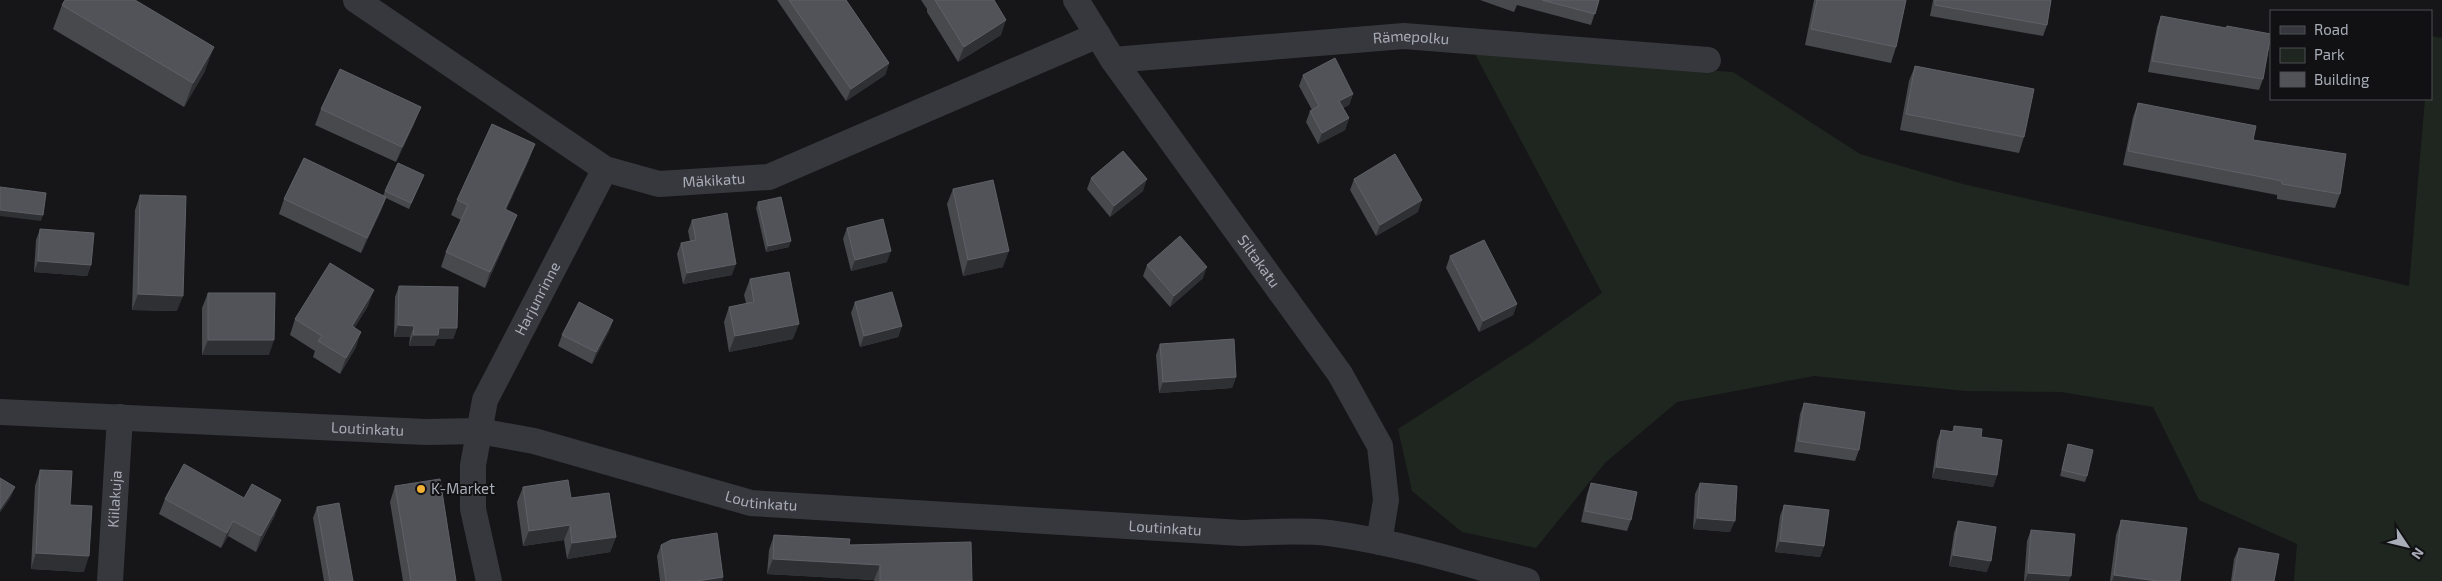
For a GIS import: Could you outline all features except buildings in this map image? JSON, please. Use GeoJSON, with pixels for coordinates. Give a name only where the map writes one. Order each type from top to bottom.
{"type":"FeatureCollection","features":[{"type":"Feature","properties":{"kind":"street","name":"Mäkikatu"},"geometry":{"type":"LineString","coordinates":[[356,0],[605,169],[658,184],[769,178],[1098,35]]}},
{"type":"Feature","properties":{"kind":"street","name":"Siltakatu"},"geometry":{"type":"LineString","coordinates":[[1076,0],[1113,60],[1340,374],[1380,446],[1386,500],[1379,542]]}},
{"type":"Feature","properties":{"kind":"street","name":"Rämepolku"},"geometry":{"type":"LineString","coordinates":[[1113,60],[1404,36],[1708,60]]}},
{"type":"Feature","properties":{"kind":"street","name":"Harjunrinne"},"geometry":{"type":"LineString","coordinates":[[489,581],[473,509],[473,466],[485,400],[605,169]]}},
{"type":"Feature","properties":{"kind":"street","name":"Loutinkatu"},"geometry":{"type":"LineString","coordinates":[[0,412],[426,432],[479,431],[534,441],[751,503],[1241,532],[1299,531],[1329,533],[1379,542],[1527,581]]}},
{"type":"Feature","properties":{"kind":"street","name":"Kiilakuja"},"geometry":{"type":"LineString","coordinates":[[110,581],[120,417]]}},
{"type":"Feature","properties":{"kind":"green space"},"geometry":{"type":"Polygon","coordinates":[[[2432,36],[2442,38],[2442,581],[2294,581],[2297,544],[2199,500],[2153,407],[2061,392],[1966,391],[1814,376],[1677,402],[1605,463],[1536,548],[1462,532],[1412,491],[1398,429],[1533,342],[1602,293],[1475,54],[1733,72],[1860,154],[1963,184],[2409,286],[2425,100],[2432,100],[2432,36]]]}},
{"type":"Feature","properties":{"kind":"place","name":"K-Market"},"geometry":{"type":"Point","coordinates":[421,489]}}]}
